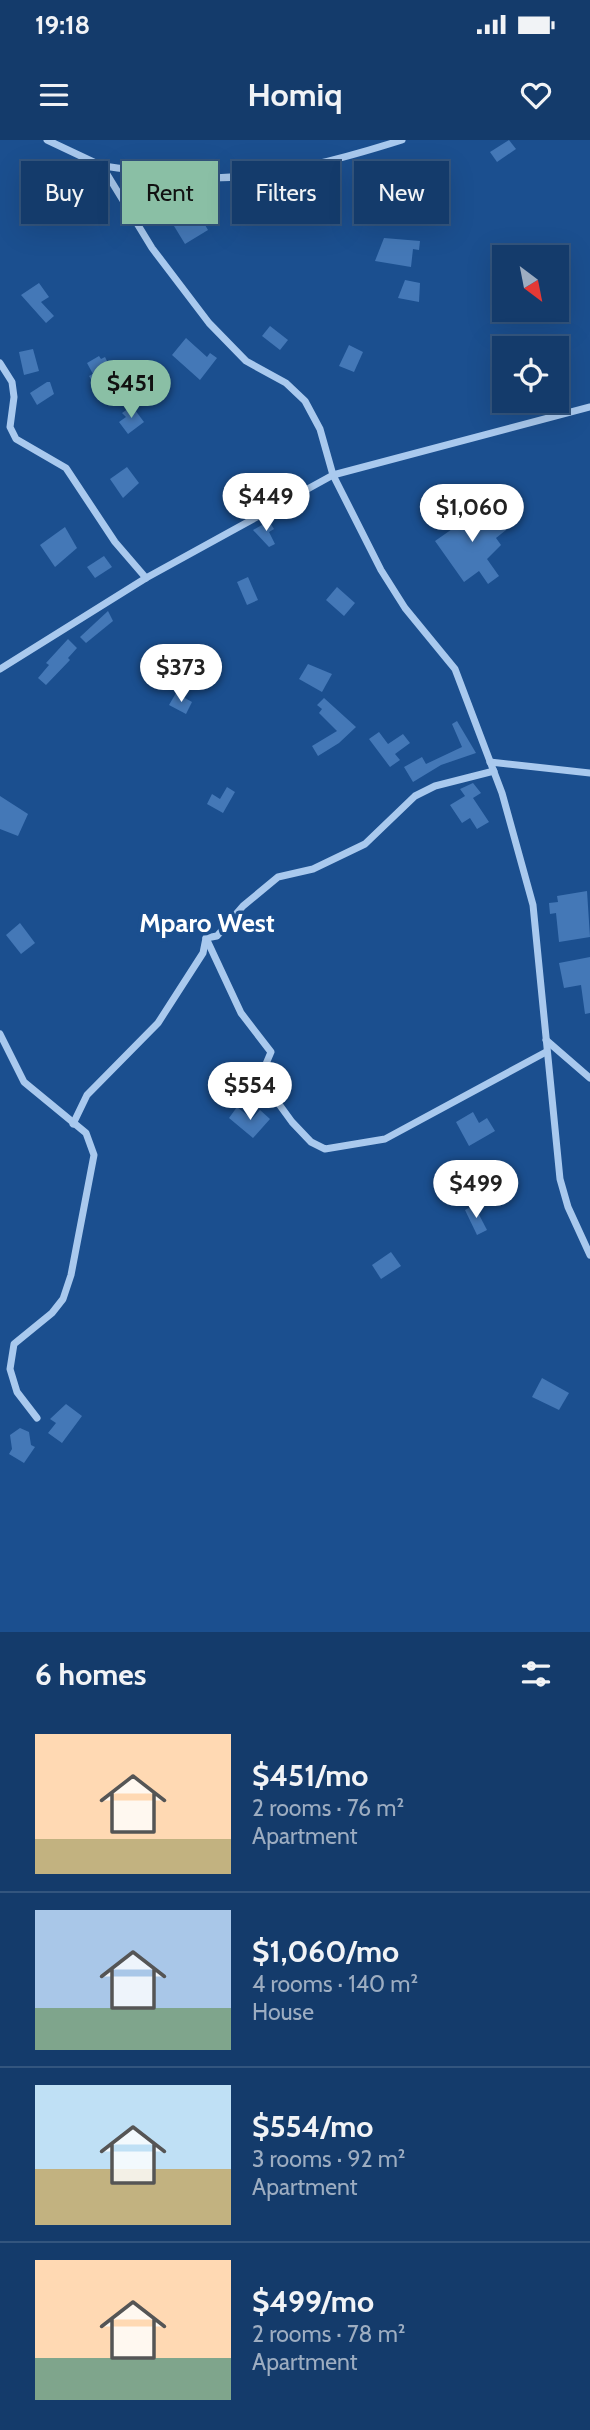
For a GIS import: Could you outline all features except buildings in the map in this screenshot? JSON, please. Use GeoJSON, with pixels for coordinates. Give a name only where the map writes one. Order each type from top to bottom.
{"type":"FeatureCollection","features":[{"type":"Feature","properties":{"kind":"street"},"geometry":{"type":"LineString","coordinates":[[47,140],[91,161]]}},
{"type":"Feature","properties":{"kind":"street"},"geometry":{"type":"LineString","coordinates":[[108,167],[183,176],[239,176],[313,164],[401,140]]}},
{"type":"Feature","properties":{"kind":"street"},"geometry":{"type":"LineString","coordinates":[[108,176],[152,248],[209,324],[246,361],[286,383],[305,401],[320,429],[333,475],[381,570],[405,608],[455,669],[494,771],[533,905],[562,1191],[590,1255]]}},
{"type":"Feature","properties":{"kind":"street"},"geometry":{"type":"LineString","coordinates":[[0,363],[12,382],[14,397],[10,427],[16,439],[55,460],[76,477],[115,542],[146,578]]}},
{"type":"Feature","properties":{"kind":"street"},"geometry":{"type":"LineString","coordinates":[[0,669],[146,578],[333,475],[590,407]]}},
{"type":"Feature","properties":{"kind":"street"},"geometry":{"type":"LineString","coordinates":[[490,762],[590,773]]}},
{"type":"Feature","properties":{"kind":"street"},"geometry":{"type":"LineString","coordinates":[[206,938],[217,936],[243,906],[278,877],[313,869],[365,844],[415,796],[435,786],[494,771]]}},
{"type":"Feature","properties":{"kind":"street"},"geometry":{"type":"LineString","coordinates":[[206,938],[241,1013],[271,1052],[260,1078],[266,1090],[311,1142],[325,1149],[385,1139],[546,1052]]}},
{"type":"Feature","properties":{"kind":"street"},"geometry":{"type":"LineString","coordinates":[[73,1124],[87,1095],[158,1023],[203,953],[206,938]]}},
{"type":"Feature","properties":{"kind":"street"},"geometry":{"type":"LineString","coordinates":[[0,1034],[23,1082],[86,1133],[94,1155],[71,1275],[59,1306],[15,1344],[15,1357],[10,1369],[16,1392],[37,1418]]}},
{"type":"Feature","properties":{"kind":"street"},"geometry":{"type":"LineString","coordinates":[[546,1040],[590,1078]]}},
{"type":"Feature","properties":{"kind":"district","name":"Mparo West"},"geometry":{"type":"Point","coordinates":[207,923]}}]}
